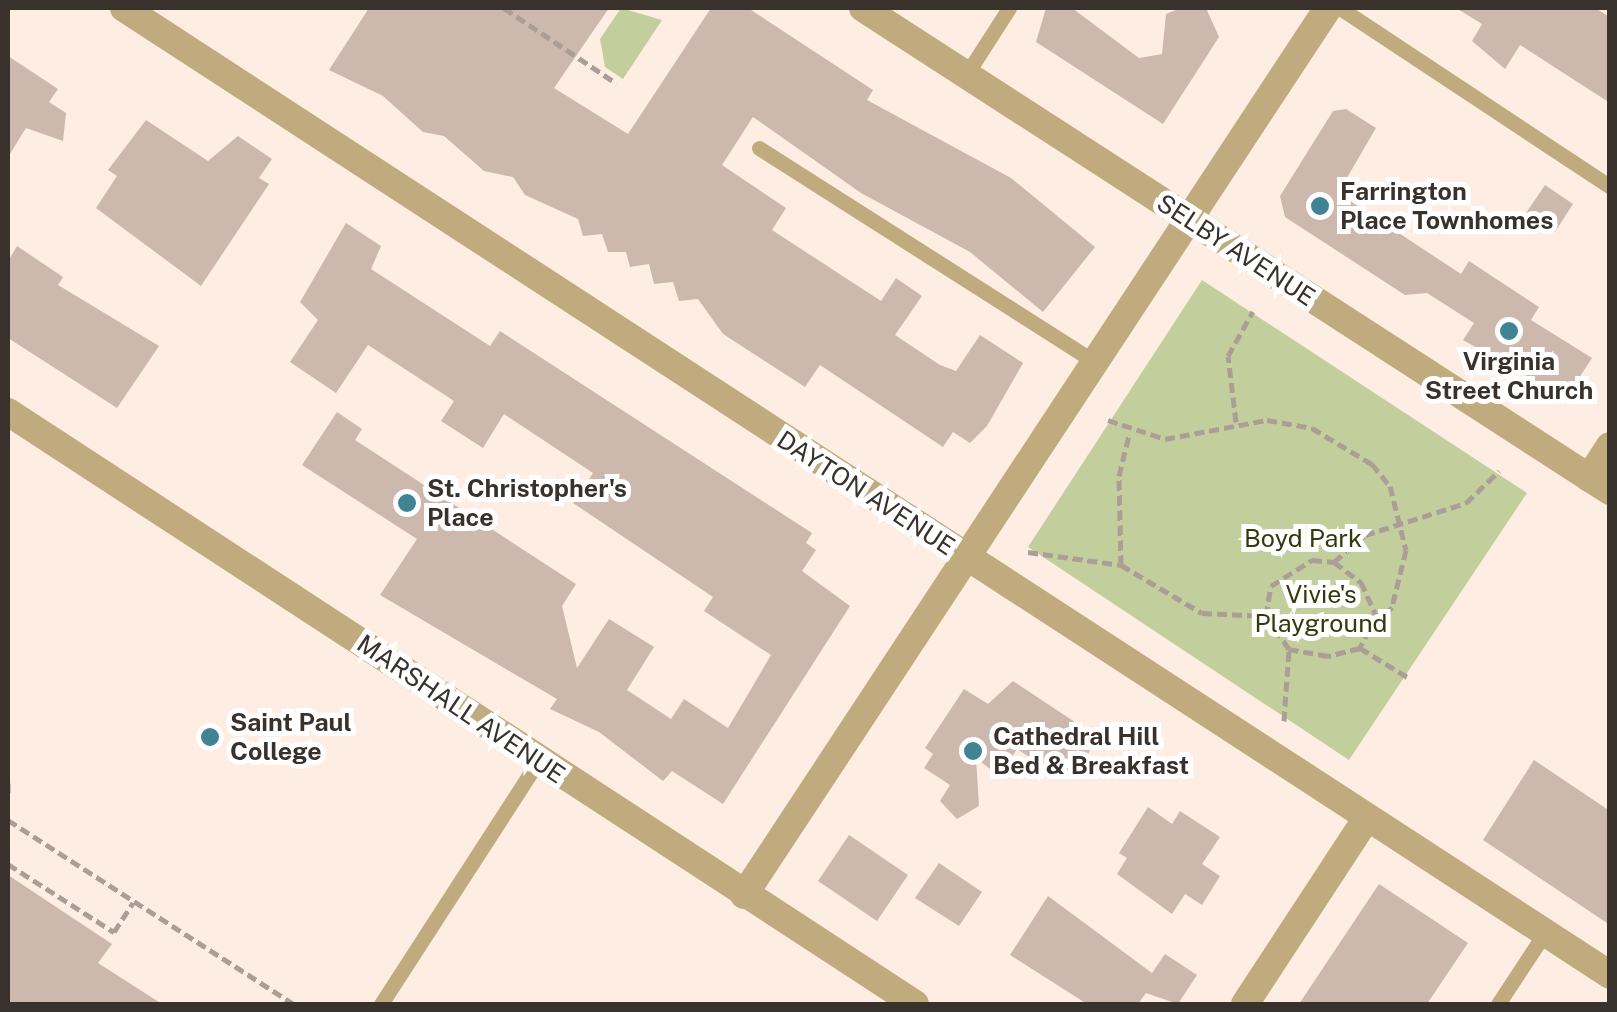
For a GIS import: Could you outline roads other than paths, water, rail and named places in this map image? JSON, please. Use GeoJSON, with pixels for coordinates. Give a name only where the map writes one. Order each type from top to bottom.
{"type":"FeatureCollection","features":[{"type":"Feature","properties":{"kind":"street","name":"DAYTON AVENUE"},"geometry":{"type":"LineString","coordinates":[[124,8],[1610,975]]}},
{"type":"Feature","properties":{"kind":"street","name":"SELBY AVENUE"},"geometry":{"type":"LineString","coordinates":[[862,8],[1599,484]]}},
{"type":"Feature","properties":{"kind":"street"},"geometry":{"type":"LineString","coordinates":[[744,895],[1328,8]]}},
{"type":"Feature","properties":{"kind":"street","name":"MARSHALL AVENUE"},"geometry":{"type":"LineString","coordinates":[[8,412],[915,1004]]}},
{"type":"Feature","properties":{"kind":"street"},"geometry":{"type":"LineString","coordinates":[[1599,484],[1610,446]]}},
{"type":"Feature","properties":{"kind":"street"},"geometry":{"type":"LineString","coordinates":[[1245,1004],[1366,819]]}},
{"type":"Feature","properties":{"kind":"lane"},"geometry":{"type":"LineString","coordinates":[[966,75],[1009,8]]}},
{"type":"Feature","properties":{"kind":"lane"},"geometry":{"type":"LineString","coordinates":[[1340,8],[1610,186]]}},
{"type":"Feature","properties":{"kind":"lane"},"geometry":{"type":"LineString","coordinates":[[759,148],[1095,362]]}},
{"type":"Feature","properties":{"kind":"lane"},"geometry":{"type":"LineString","coordinates":[[382,1004],[539,760]]}},
{"type":"Feature","properties":{"kind":"lane"},"geometry":{"type":"LineString","coordinates":[[1498,1004],[1544,934]]}},
{"type":"Feature","properties":{"kind":"place","name":"Farrington Place Townhomes"},"geometry":{"type":"Point","coordinates":[1320,206]}},
{"type":"Feature","properties":{"kind":"place","name":"Virginia Street Church"},"geometry":{"type":"Point","coordinates":[1509,331]}},
{"type":"Feature","properties":{"kind":"place","name":"St. Christopher's Place"},"geometry":{"type":"Point","coordinates":[407,503]}},
{"type":"Feature","properties":{"kind":"place","name":"Saint Paul College"},"geometry":{"type":"Point","coordinates":[210,737]}},
{"type":"Feature","properties":{"kind":"place","name":"Cathedral Hill Bed & Breakfast"},"geometry":{"type":"Point","coordinates":[973,751]}},
{"type":"Feature","properties":{"kind":"park label","name":"Boyd Park"},"geometry":{"type":"Point","coordinates":[1303,538]}},
{"type":"Feature","properties":{"kind":"park label","name":"Vivie's Playground"},"geometry":{"type":"Point","coordinates":[1321,610]}}]}
